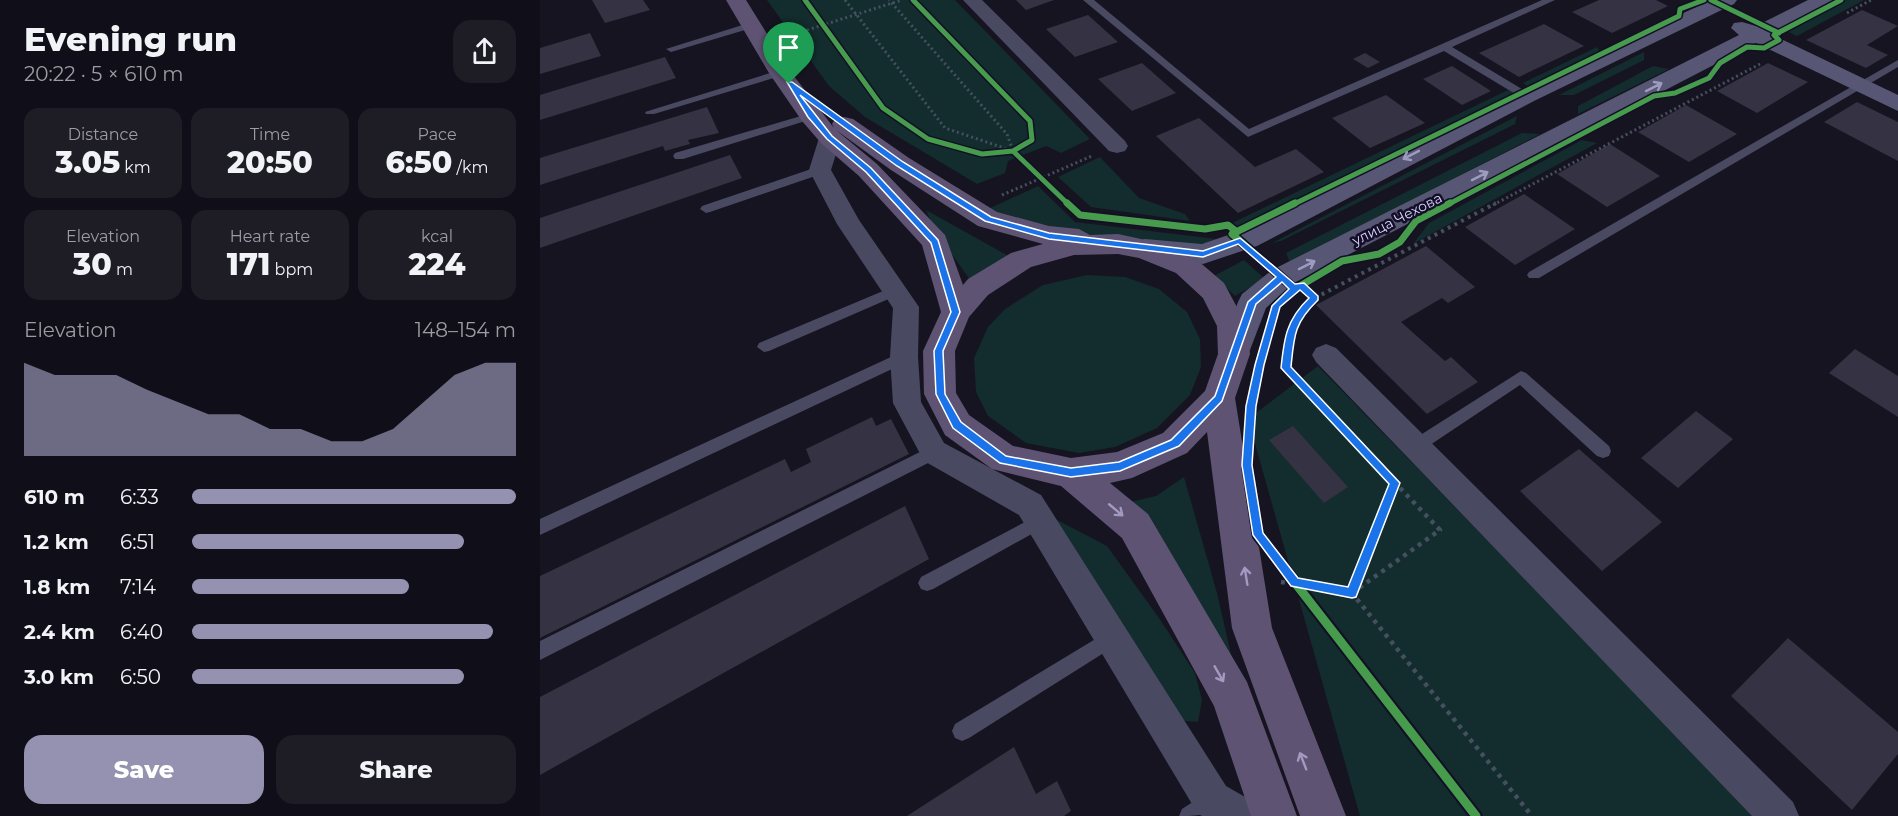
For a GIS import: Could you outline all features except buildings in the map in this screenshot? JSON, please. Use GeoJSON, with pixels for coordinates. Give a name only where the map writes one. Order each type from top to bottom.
{"type":"FeatureCollection","features":[{"type":"Feature","properties":{"kind":"main road"},"geometry":{"type":"LineString","coordinates":[[736,0],[785,79],[820,127],[868,170],[935,242],[956,312]]}},
{"type":"Feature","properties":{"kind":"main road","name":"улица Чехова"},"geometry":{"type":"LineString","coordinates":[[1234,354],[1252,302],[1292,284],[1824,0]]}},
{"type":"Feature","properties":{"kind":"main road"},"geometry":{"type":"LineString","coordinates":[[785,79],[900,164],[988,219],[1049,236],[1203,254],[1247,239],[1705,4],[1757,35],[1898,104]]}},
{"type":"Feature","properties":{"kind":"main road"},"geometry":{"type":"LineString","coordinates":[[1074,245],[1131,246],[1186,267],[1214,291],[1232,326],[1234,354],[1219,399],[1175,443],[1120,467],[1071,473],[1004,459],[957,425],[940,394],[939,351],[956,312],[978,287],[1021,260],[1074,245]]}},
{"type":"Feature","properties":{"kind":"main road"},"geometry":{"type":"LineString","coordinates":[[1219,399],[1252,628],[1323,816]]}},
{"type":"Feature","properties":{"kind":"main road"},"geometry":{"type":"LineString","coordinates":[[1071,473],[1135,526],[1232,697],[1274,816]]}},
{"type":"Feature","properties":{"kind":"street"},"geometry":{"type":"LineString","coordinates":[[972,0],[1117,146]]}},
{"type":"Feature","properties":{"kind":"street"},"geometry":{"type":"LineString","coordinates":[[820,127],[820,170],[849,224],[906,307],[904,357],[907,403],[934,452],[1030,505],[1112,638],[1200,808],[1240,816]]}},
{"type":"Feature","properties":{"kind":"street"},"geometry":{"type":"LineString","coordinates":[[1326,355],[1779,816]]}},
{"type":"Feature","properties":{"kind":"lane"},"geometry":{"type":"LineString","coordinates":[[1088,0],[1248,134],[1550,0]]}},
{"type":"Feature","properties":{"kind":"lane"},"geometry":{"type":"LineString","coordinates":[[671,50],[752,25]]}},
{"type":"Feature","properties":{"kind":"lane"},"geometry":{"type":"LineString","coordinates":[[1445,47],[1526,96]]}},
{"type":"Feature","properties":{"kind":"lane"},"geometry":{"type":"LineString","coordinates":[[1534,275],[1898,63]]}},
{"type":"Feature","properties":{"kind":"lane"},"geometry":{"type":"LineString","coordinates":[[650,112],[785,79]]}},
{"type":"Feature","properties":{"kind":"lane"},"geometry":{"type":"LineString","coordinates":[[679,156],[820,127]]}},
{"type":"Feature","properties":{"kind":"lane"},"geometry":{"type":"LineString","coordinates":[[706,209],[820,170]]}},
{"type":"Feature","properties":{"kind":"lane"},"geometry":{"type":"LineString","coordinates":[[764,347],[895,291]]}},
{"type":"Feature","properties":{"kind":"lane"},"geometry":{"type":"LineString","coordinates":[[540,527],[904,357]]}},
{"type":"Feature","properties":{"kind":"lane"},"geometry":{"type":"LineString","coordinates":[[1416,447],[1521,377],[1603,451]]}},
{"type":"Feature","properties":{"kind":"lane"},"geometry":{"type":"LineString","coordinates":[[540,651],[934,452]]}},
{"type":"Feature","properties":{"kind":"lane"},"geometry":{"type":"LineString","coordinates":[[927,583],[1040,521]]}},
{"type":"Feature","properties":{"kind":"lane"},"geometry":{"type":"LineString","coordinates":[[962,731],[1112,638]]}},
{"type":"Feature","properties":{"kind":"path"},"geometry":{"type":"LineString","coordinates":[[844,0],[945,128],[1013,151],[1020,157]]}},
{"type":"Feature","properties":{"kind":"path"},"geometry":{"type":"LineString","coordinates":[[788,36],[902,0]]}},
{"type":"Feature","properties":{"kind":"path"},"geometry":{"type":"LineString","coordinates":[[890,2],[1007,134],[1013,151]]}},
{"type":"Feature","properties":{"kind":"path"},"geometry":{"type":"LineString","coordinates":[[818,16],[831,34]]}},
{"type":"Feature","properties":{"kind":"path"},"geometry":{"type":"LineString","coordinates":[[1352,593],[1440,530],[1286,368],[1290,332],[1305,308],[1315,298],[1760,64]]}},
{"type":"Feature","properties":{"kind":"path"},"geometry":{"type":"LineString","coordinates":[[993,153],[1013,151],[1022,146]]}},
{"type":"Feature","properties":{"kind":"path"},"geometry":{"type":"LineString","coordinates":[[995,198],[1117,146]]}},
{"type":"Feature","properties":{"kind":"path"},"geometry":{"type":"LineString","coordinates":[[1035,170],[1050,184]]}},
{"type":"Feature","properties":{"kind":"path"},"geometry":{"type":"LineString","coordinates":[[1292,284],[1315,298]]}},
{"type":"Feature","properties":{"kind":"path"},"geometry":{"type":"LineString","coordinates":[[1352,593],[1395,483]]}},
{"type":"Feature","properties":{"kind":"path"},"geometry":{"type":"LineString","coordinates":[[1289,574],[1302,592]]}},
{"type":"Feature","properties":{"kind":"path"},"geometry":{"type":"LineString","coordinates":[[1275,582],[1295,582],[1352,593],[1532,816]]}},
{"type":"Feature","properties":{"kind":"green space"},"geometry":{"type":"Polygon","coordinates":[[[767,0],[955,0],[1090,139],[1061,153],[1046,146],[1008,161],[1005,173],[977,184],[865,117],[829,86],[767,0]]]}},
{"type":"Feature","properties":{"kind":"green space"},"geometry":{"type":"Polygon","coordinates":[[[1841,0],[1864,0],[1797,36],[1785,30],[1841,0]]]}},
{"type":"Feature","properties":{"kind":"green space"},"geometry":{"type":"Polygon","coordinates":[[[1597,47],[1601,55],[1531,89],[1523,83],[1597,47]]]}},
{"type":"Feature","properties":{"kind":"green space"},"geometry":{"type":"Polygon","coordinates":[[[1644,52],[1644,60],[1574,95],[1559,95],[1644,52]]]}},
{"type":"Feature","properties":{"kind":"green space"},"geometry":{"type":"Polygon","coordinates":[[[1653,66],[1669,69],[1578,114],[1578,106],[1653,66]]]}},
{"type":"Feature","properties":{"kind":"green space"},"geometry":{"type":"Polygon","coordinates":[[[1508,90],[1518,95],[1237,232],[1228,225],[1508,90]]]}},
{"type":"Feature","properties":{"kind":"green space"},"geometry":{"type":"Polygon","coordinates":[[[1517,116],[1515,124],[1281,241],[1272,243],[1517,116]]]}},
{"type":"Feature","properties":{"kind":"green space"},"geometry":{"type":"Polygon","coordinates":[[[1522,133],[1540,134],[1290,263],[1286,253],[1522,133]]]}},
{"type":"Feature","properties":{"kind":"green space"},"geometry":{"type":"Polygon","coordinates":[[[1582,140],[1597,143],[1413,244],[1429,223],[1582,140]]]}},
{"type":"Feature","properties":{"kind":"green space"},"geometry":{"type":"Polygon","coordinates":[[[1100,157],[1139,198],[1185,214],[1190,221],[1091,207],[1058,177],[1100,157]]]}},
{"type":"Feature","properties":{"kind":"green space"},"geometry":{"type":"Polygon","coordinates":[[[1038,186],[1075,222],[1225,240],[1192,247],[1087,236],[986,210],[1038,186]]]}},
{"type":"Feature","properties":{"kind":"green space"},"geometry":{"type":"Polygon","coordinates":[[[926,210],[1014,259],[973,284],[934,229],[926,210]]]}},
{"type":"Feature","properties":{"kind":"green space"},"geometry":{"type":"Polygon","coordinates":[[[1244,260],[1265,279],[1235,296],[1214,276],[1244,260]]]}},
{"type":"Feature","properties":{"kind":"green space"},"geometry":{"type":"Polygon","coordinates":[[[1087,275],[1125,277],[1159,289],[1187,312],[1200,339],[1201,367],[1190,395],[1157,428],[1115,447],[1079,453],[1026,443],[988,416],[976,392],[974,358],[988,327],[1005,309],[1043,285],[1087,275]]]}},
{"type":"Feature","properties":{"kind":"green space"},"geometry":{"type":"Polygon","coordinates":[[[1318,366],[1756,816],[1360,816],[1248,419],[1318,366]]]}},
{"type":"Feature","properties":{"kind":"green space"},"geometry":{"type":"Polygon","coordinates":[[[1184,477],[1217,593],[1236,676],[1126,503],[1156,496],[1184,477]]]}},
{"type":"Feature","properties":{"kind":"green space"},"geometry":{"type":"Polygon","coordinates":[[[1040,511],[1107,546],[1195,673],[1202,700],[1198,722],[1173,720],[1040,511]]]}},
{"type":"Feature","properties":{"kind":"cycle path"},"geometry":{"type":"LineString","coordinates":[[805,0],[883,108],[928,139],[982,154],[1013,151],[1032,140],[1030,121],[913,0]]}},
{"type":"Feature","properties":{"kind":"cycle path"},"geometry":{"type":"LineString","coordinates":[[1295,289],[1232,234],[1679,16],[1680,9],[1704,0]]}},
{"type":"Feature","properties":{"kind":"cycle path"},"geometry":{"type":"LineString","coordinates":[[1711,0],[1779,33]]}},
{"type":"Feature","properties":{"kind":"cycle path"},"geometry":{"type":"LineString","coordinates":[[1476,816],[1258,535],[1247,465],[1251,406],[1259,365],[1276,306],[1295,289],[1342,261],[1379,254],[1400,242],[1416,221],[1654,96],[1675,93],[1709,78],[1720,63],[1747,47],[1764,48],[1779,40],[1774,35],[1841,0]]}},
{"type":"Feature","properties":{"kind":"cycle path"},"geometry":{"type":"LineString","coordinates":[[1013,151],[1080,215],[1205,229],[1228,225],[1237,232]]}},
{"type":"Feature","properties":{"kind":"route"},"geometry":{"type":"LineString","coordinates":[[789,84],[811,116],[830,138],[868,170],[935,242],[956,312],[939,351],[940,394],[957,425],[1004,459],[1071,473],[1120,467],[1175,443],[1219,399],[1252,302],[1282,278],[1295,289],[1276,306],[1259,365],[1251,406],[1247,465],[1258,535],[1295,582],[1352,593],[1395,483],[1286,368],[1290,332],[1305,308],[1315,298],[1300,285],[1295,289],[1240,241],[1203,254],[1145,249],[1049,236],[988,219],[900,164],[789,84]]}}]}
